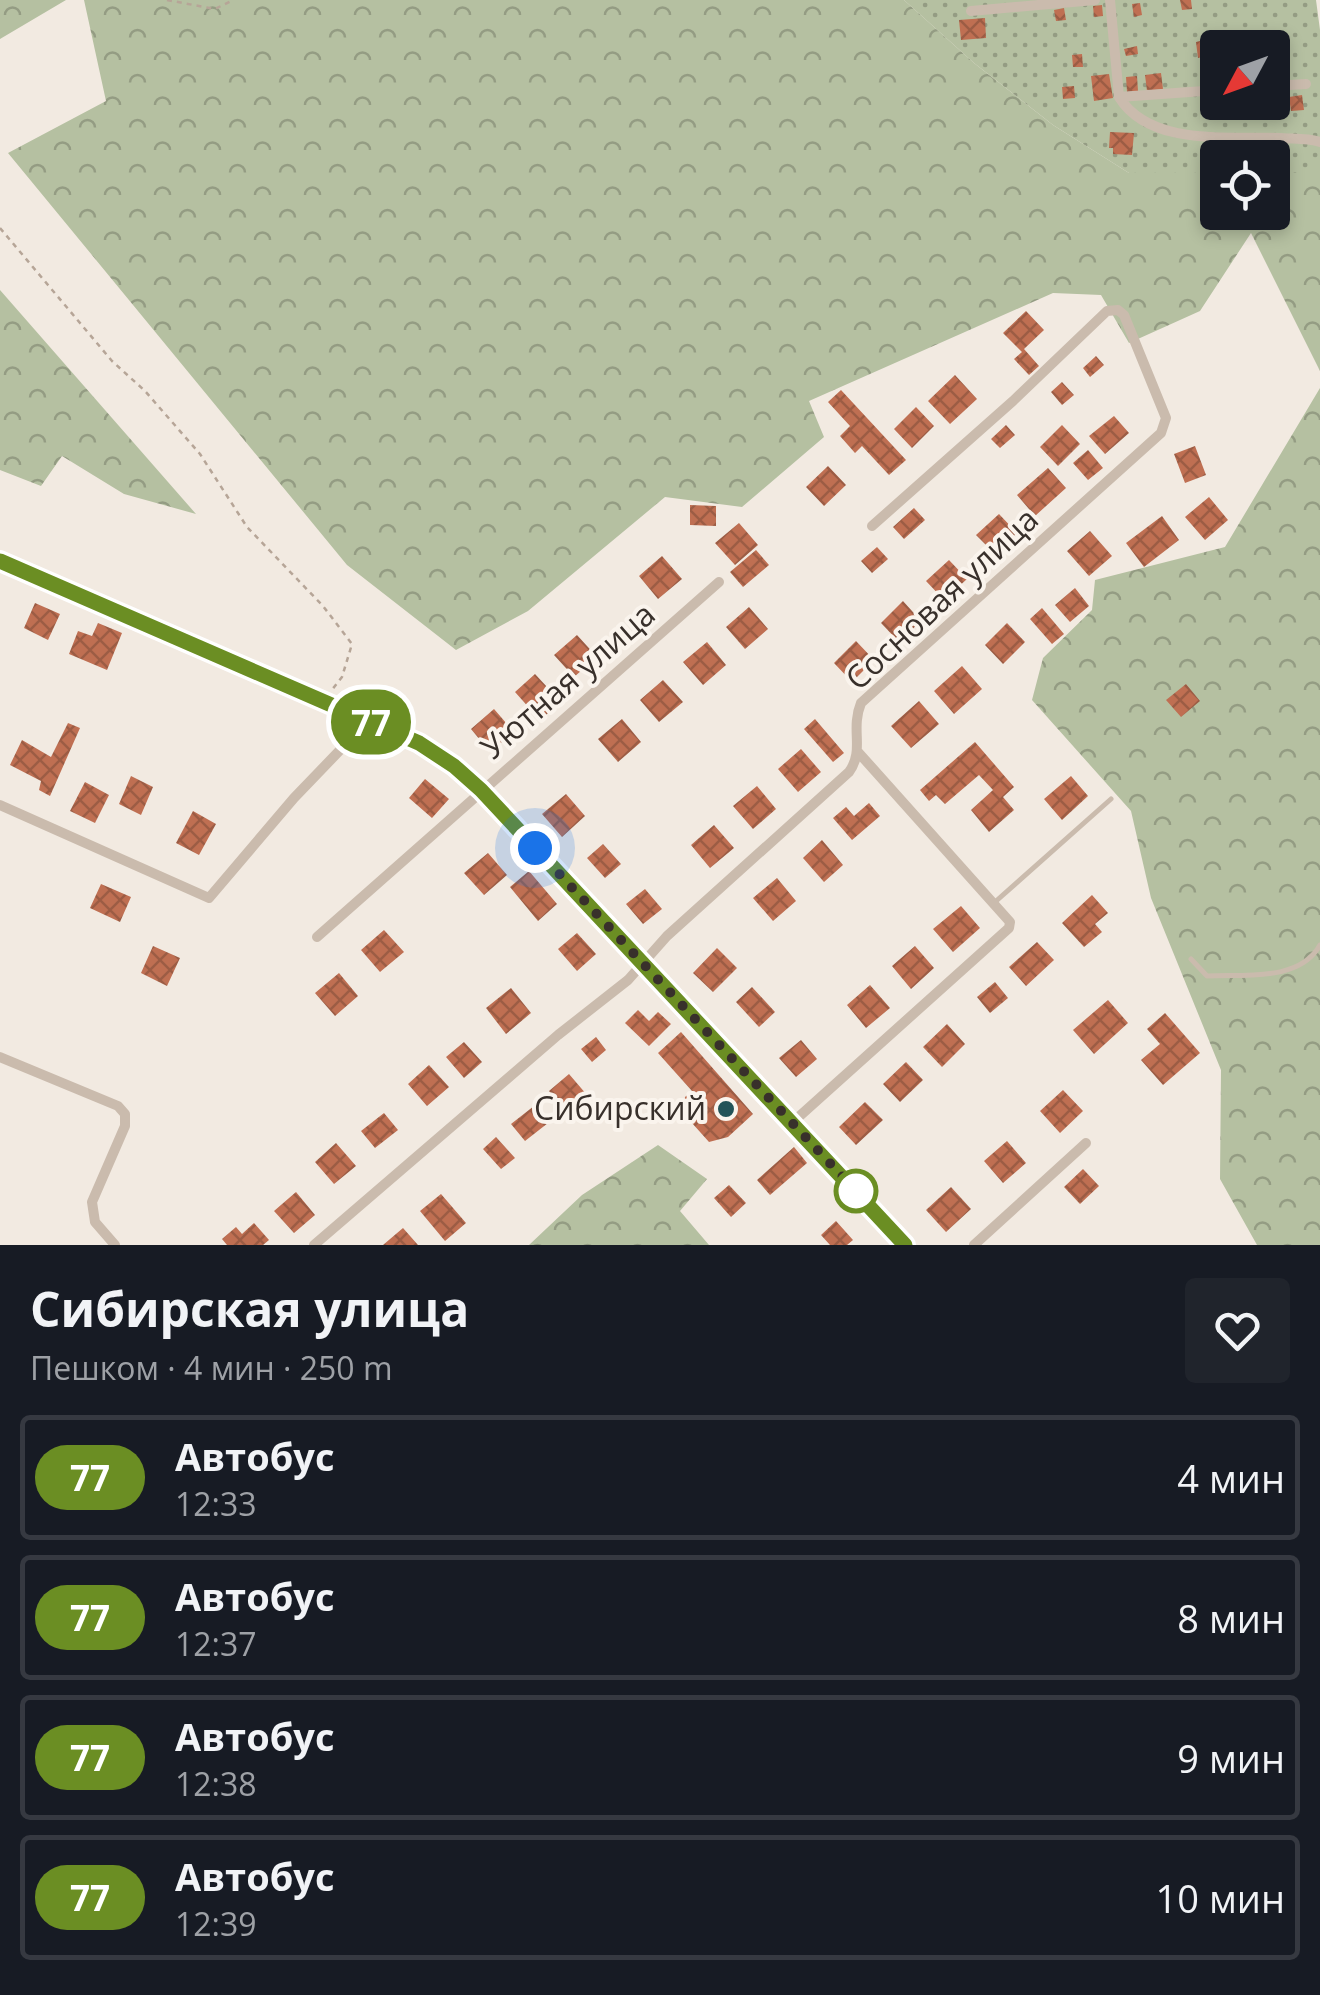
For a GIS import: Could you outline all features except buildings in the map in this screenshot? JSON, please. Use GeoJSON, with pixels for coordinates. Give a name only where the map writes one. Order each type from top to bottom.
{"type":"FeatureCollection","features":[{"type":"Feature","properties":{"kind":"street"},"geometry":{"type":"LineString","coordinates":[[971,11],[1095,0]]}},
{"type":"Feature","properties":{"kind":"street"},"geometry":{"type":"LineString","coordinates":[[1110,0],[1119,97],[1128,110],[1148,125],[1176,132],[1320,142]]}},
{"type":"Feature","properties":{"kind":"street"},"geometry":{"type":"LineString","coordinates":[[1290,85],[1306,84]]}},
{"type":"Feature","properties":{"kind":"street"},"geometry":{"type":"LineString","coordinates":[[1119,97],[1200,91]]}},
{"type":"Feature","properties":{"kind":"street","name":"Сосновая улица"},"geometry":{"type":"LineString","coordinates":[[858,752],[854,725],[862,703],[1161,433],[1166,418],[1124,315],[1118,310],[1107,311],[872,526]]}},
{"type":"Feature","properties":{"kind":"street"},"geometry":{"type":"LineString","coordinates":[[0,561],[419,743],[454,766],[481,790],[905,1245]]}},
{"type":"Feature","properties":{"kind":"street","name":"Уютная улица"},"geometry":{"type":"LineString","coordinates":[[317,937],[719,582]]}},
{"type":"Feature","properties":{"kind":"street"},"geometry":{"type":"LineString","coordinates":[[0,805],[209,898],[294,798],[368,721]]}},
{"type":"Feature","properties":{"kind":"street"},"geometry":{"type":"LineString","coordinates":[[314,1245],[558,1034],[606,999],[667,936],[850,772],[858,752],[996,902],[1008,917],[1009,928],[793,1122]]}},
{"type":"Feature","properties":{"kind":"street"},"geometry":{"type":"LineString","coordinates":[[0,1058],[118,1106],[124,1114],[125,1126],[92,1202],[94,1222],[115,1245]]}},
{"type":"Feature","properties":{"kind":"street"},"geometry":{"type":"LineString","coordinates":[[974,1245],[1086,1142]]}},
{"type":"Feature","properties":{"kind":"lane"},"geometry":{"type":"LineString","coordinates":[[996,902],[1111,799]]}},
{"type":"Feature","properties":{"kind":"lane"},"geometry":{"type":"LineString","coordinates":[[1191,959],[1208,976],[1290,971],[1313,957],[1320,945]]}},
{"type":"Feature","properties":{"kind":"path"},"geometry":{"type":"LineString","coordinates":[[167,0],[215,9],[233,0]]}},
{"type":"Feature","properties":{"kind":"path"},"geometry":{"type":"LineString","coordinates":[[0,228],[112,361],[145,391],[200,454],[247,527],[323,606],[352,644],[342,678],[323,702]]}},
{"type":"Feature","properties":{"kind":"green space"},"geometry":{"type":"Polygon","coordinates":[[[0,0],[66,0],[0,39],[0,0]]]}},
{"type":"Feature","properties":{"kind":"green space"},"geometry":{"type":"Polygon","coordinates":[[[84,0],[904,0],[974,63],[1053,125],[1129,173],[1200,173],[1200,230],[1290,230],[1290,172],[1320,172],[1320,371],[1251,233],[1200,311],[1129,343],[1101,295],[1053,293],[809,401],[824,437],[742,507],[665,497],[528,611],[456,650],[347,565],[8,153],[106,101],[84,0]]]}},
{"type":"Feature","properties":{"kind":"green space"},"geometry":{"type":"Polygon","coordinates":[[[904,0],[1316,0],[1320,30],[1320,172],[1290,172],[1290,140],[1200,140],[1200,173],[1129,173],[1053,125],[974,63],[904,0]]]}},
{"type":"Feature","properties":{"kind":"green space"},"geometry":{"type":"Polygon","coordinates":[[[0,290],[196,514],[124,494],[62,456],[41,486],[0,470],[0,290]]]}},
{"type":"Feature","properties":{"kind":"green space"},"geometry":{"type":"Polygon","coordinates":[[[1320,388],[1320,1245],[1257,1245],[1220,1179],[1221,1070],[1151,898],[1131,811],[1032,700],[1043,658],[1092,610],[1095,580],[1225,547],[1320,388]]]}},
{"type":"Feature","properties":{"kind":"green space"},"geometry":{"type":"Polygon","coordinates":[[[658,1145],[707,1179],[680,1211],[709,1245],[529,1245],[582,1195],[658,1145]]]}},
{"type":"Feature","properties":{"kind":"bus line","name":"77"},"geometry":{"type":"LineString","coordinates":[[0,561],[419,743],[454,766],[481,790],[905,1245]]}},
{"type":"Feature","properties":{"kind":"place","name":"Сибирский"},"geometry":{"type":"Point","coordinates":[726,1109]}},
{"type":"Feature","properties":{"kind":"route"},"geometry":{"type":"LineString","coordinates":[[535,848],[856,1191]]}}]}
